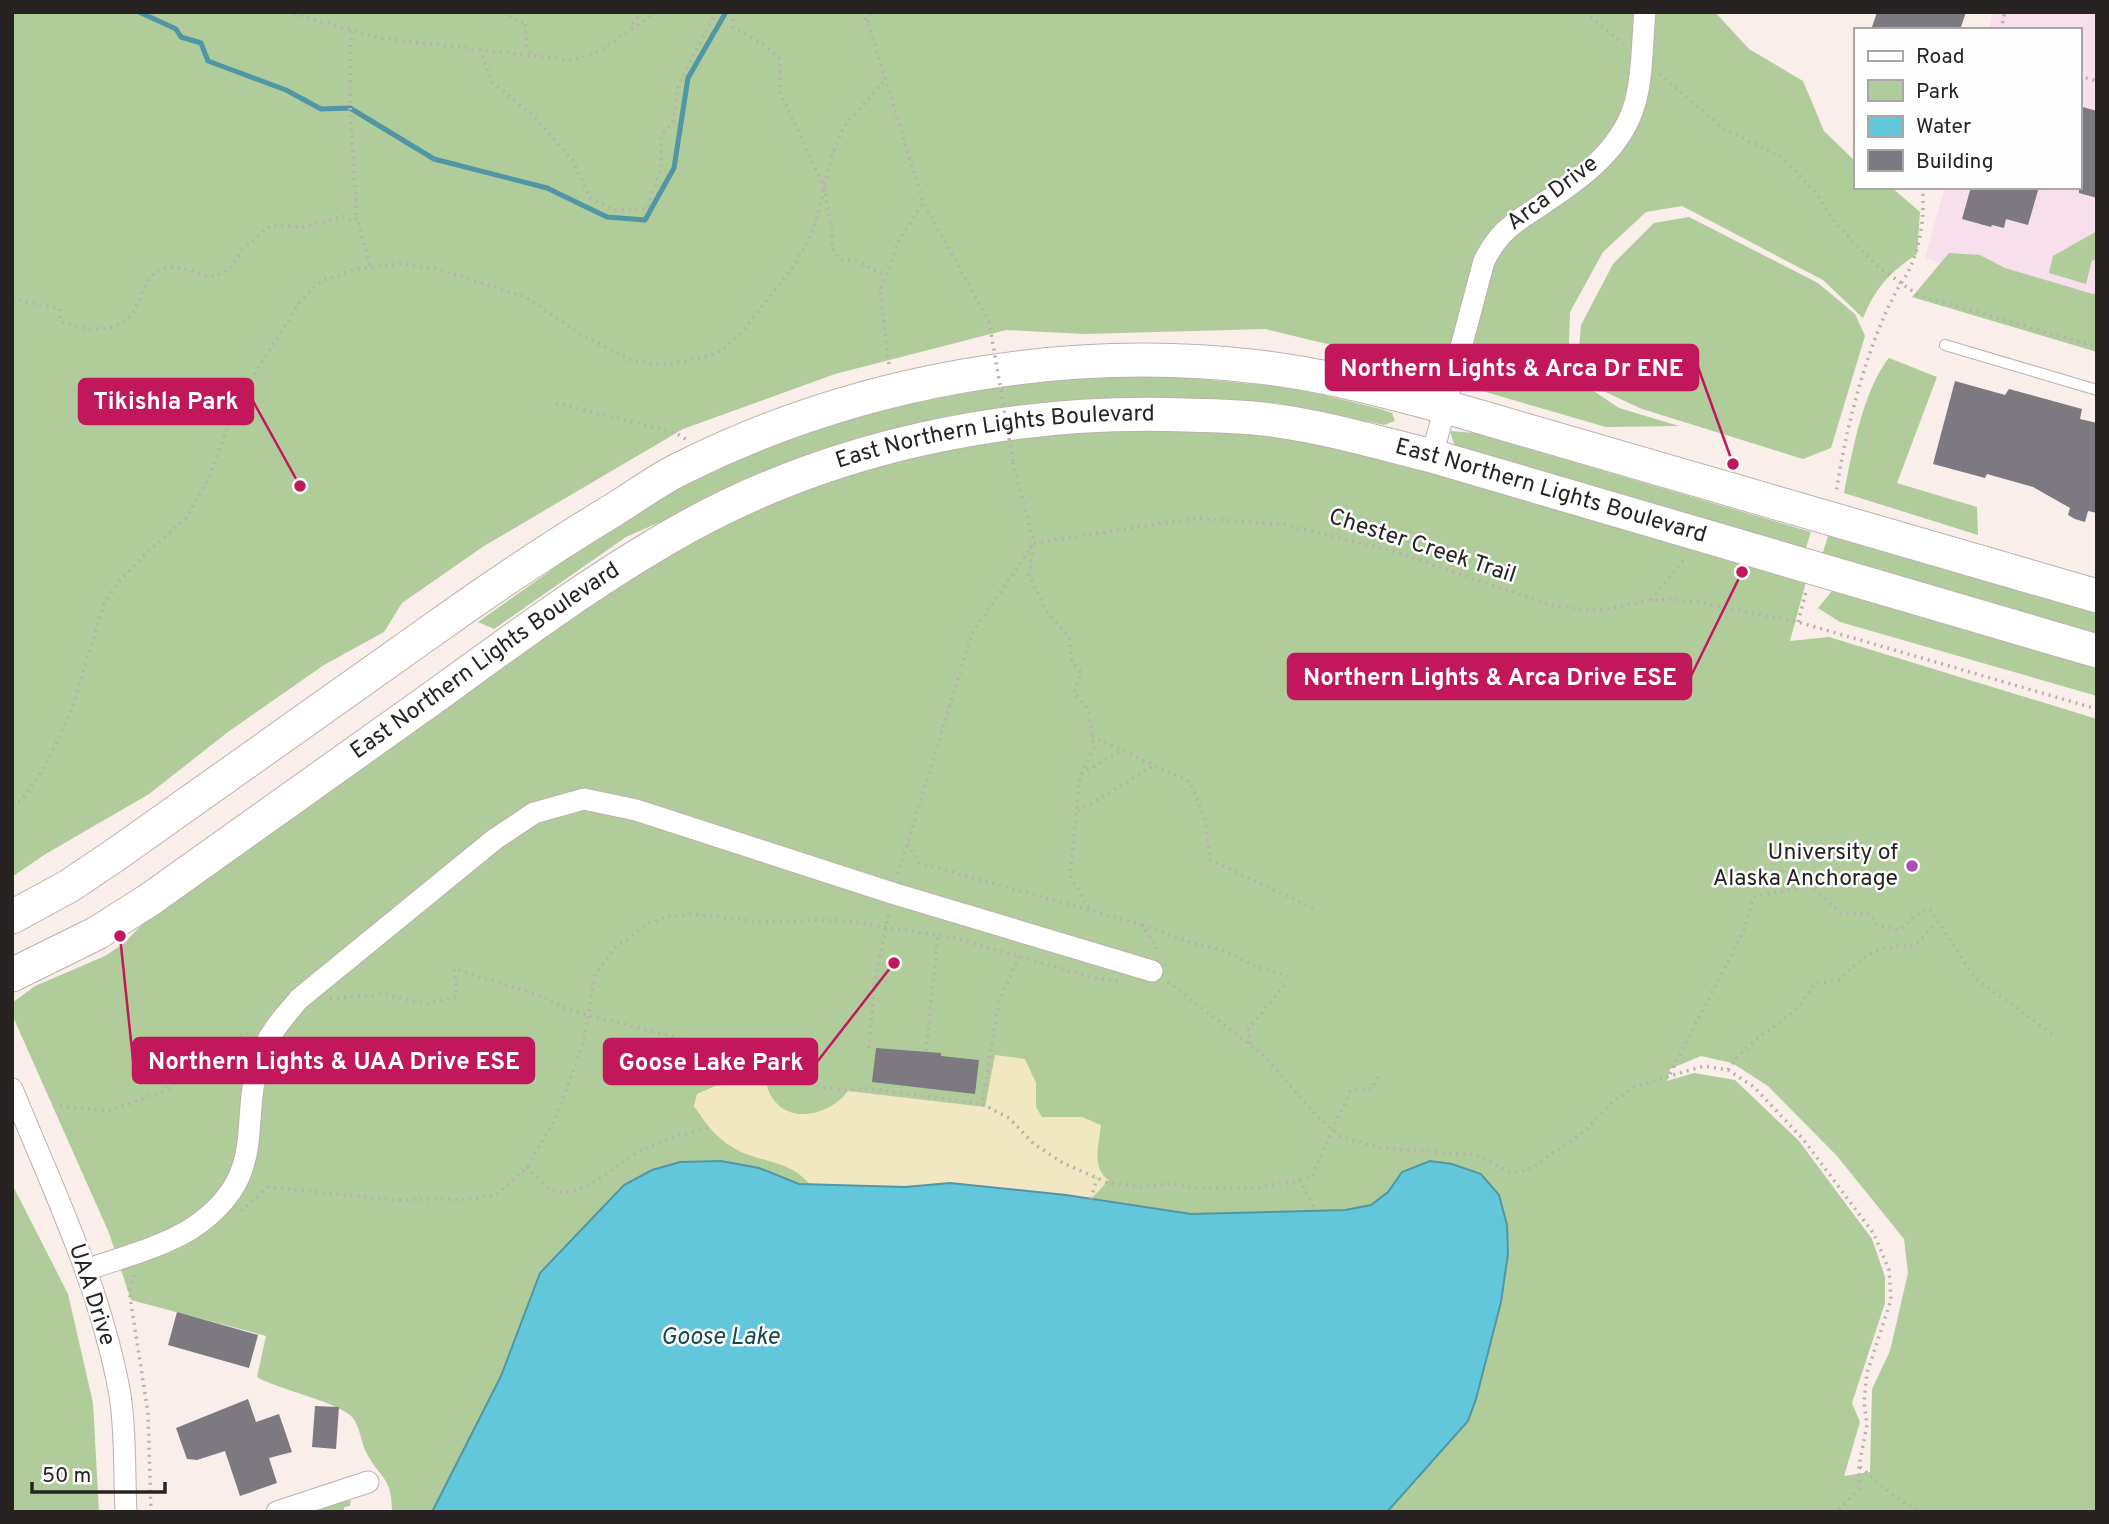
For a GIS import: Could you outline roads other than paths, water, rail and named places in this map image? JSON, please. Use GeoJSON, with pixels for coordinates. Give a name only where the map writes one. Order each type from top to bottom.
{"type":"FeatureCollection","features":[{"type":"Feature","properties":{"kind":"main road"},"geometry":{"type":"LineString","coordinates":[[12,917],[69,886],[118,853],[537,556],[683,467],[810,415],[908,388],[968,376],[1037,366],[1104,361],[1178,361],[1259,366],[1343,380],[1446,407],[2097,596]]}},
{"type":"Feature","properties":{"kind":"main road","name":"East Northern Lights Boulevard"},"geometry":{"type":"LineString","coordinates":[[12,975],[97,933],[149,900],[531,627],[662,542],[728,507],[824,467],[872,451],[985,426],[1094,414],[1270,419],[1432,456],[2097,650]]}},
{"type":"Feature","properties":{"kind":"street","name":"Arca Drive"},"geometry":{"type":"LineString","coordinates":[[1432,456],[1484,261],[1495,239],[1512,223],[1544,204],[1604,158],[1623,133],[1636,102],[1645,12]]}},
{"type":"Feature","properties":{"kind":"street"},"geometry":{"type":"LineString","coordinates":[[86,1270],[190,1230],[219,1206],[238,1181],[248,1151],[257,1070],[274,1028],[291,1009],[495,839],[534,813],[584,799],[636,810],[892,893],[1152,971]]}},
{"type":"Feature","properties":{"kind":"street","name":"UAA Drive"},"geometry":{"type":"LineString","coordinates":[[12,1089],[86,1270],[106,1332],[120,1398],[126,1512]]}},
{"type":"Feature","properties":{"kind":"street"},"geometry":{"type":"LineString","coordinates":[[277,1512],[368,1482]]}},
{"type":"Feature","properties":{"kind":"lane"},"geometry":{"type":"LineString","coordinates":[[1945,345],[2097,390]]}},
{"type":"Feature","properties":{"kind":"water","name":"Goose Lake"},"geometry":{"type":"Polygon","coordinates":[[[721,1161],[759,1168],[799,1184],[905,1187],[950,1183],[1066,1195],[1191,1214],[1345,1210],[1371,1205],[1388,1192],[1402,1172],[1430,1161],[1452,1164],[1481,1174],[1499,1195],[1507,1225],[1508,1254],[1501,1302],[1468,1421],[1387,1512],[432,1512],[501,1376],[540,1273],[624,1185],[652,1170],[680,1162],[721,1161]]]}},
{"type":"Feature","properties":{"kind":"waterway"},"geometry":{"type":"LineString","coordinates":[[139,12],[176,29],[181,37],[201,43],[208,61],[286,90],[321,109],[350,108],[434,159],[547,188],[607,217],[645,220],[674,168],[688,78],[726,12]]}},
{"type":"Feature","properties":{"kind":"place","name":"Northern Lights & Arca Dr ENE"},"geometry":{"type":"Point","coordinates":[1733,464]}},
{"type":"Feature","properties":{"kind":"place","name":"Tikishla Park"},"geometry":{"type":"Point","coordinates":[300,486]}},
{"type":"Feature","properties":{"kind":"place","name":"Northern Lights & Arca Drive ESE"},"geometry":{"type":"Point","coordinates":[1742,572]}},
{"type":"Feature","properties":{"kind":"place","name":"University of Alaska Anchorage"},"geometry":{"type":"Point","coordinates":[1912,866]}},
{"type":"Feature","properties":{"kind":"place","name":"Northern Lights & UAA Drive ESE"},"geometry":{"type":"Point","coordinates":[120,936]}},
{"type":"Feature","properties":{"kind":"place","name":"Goose Lake Park"},"geometry":{"type":"Point","coordinates":[894,963]}}]}
